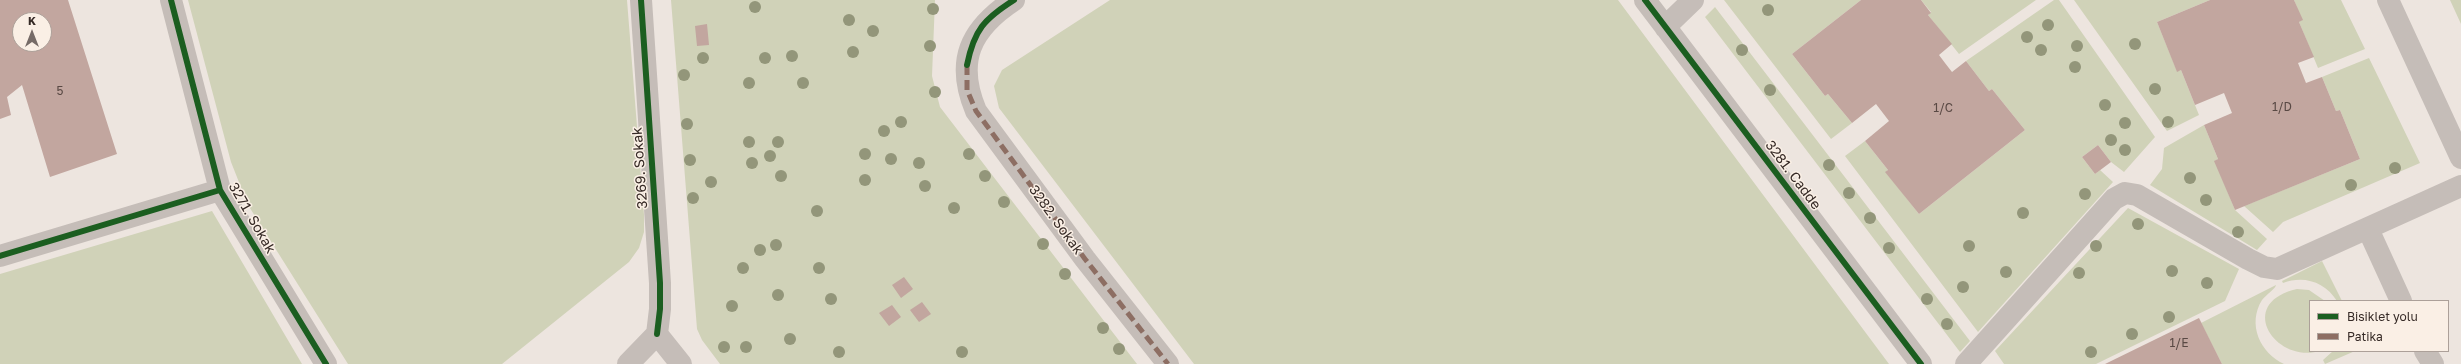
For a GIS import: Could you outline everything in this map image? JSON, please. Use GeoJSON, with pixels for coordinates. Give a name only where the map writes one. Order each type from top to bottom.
{"type":"FeatureCollection","features":[{"type":"Feature","properties":{"kind":"street","name":"3271. Sokak"},"geometry":{"type":"LineString","coordinates":[[171,0],[220,190],[326,364]]}},
{"type":"Feature","properties":{"kind":"street","name":"3269. Sokak"},"geometry":{"type":"LineString","coordinates":[[641,0],[660,283],[660,309],[657,334]]}},
{"type":"Feature","properties":{"kind":"street","name":"3282. Sokak"},"geometry":{"type":"LineString","coordinates":[[1014,0],[997,11],[983,25],[972,42],[967,65],[967,90],[976,111],[1085,259],[1168,364]]}},
{"type":"Feature","properties":{"kind":"street","name":"3281. Cadde"},"geometry":{"type":"LineString","coordinates":[[1645,0],[1921,364]]}},
{"type":"Feature","properties":{"kind":"street"},"geometry":{"type":"LineString","coordinates":[[1665,27],[1693,0]]}},
{"type":"Feature","properties":{"kind":"street"},"geometry":{"type":"LineString","coordinates":[[2388,0],[2461,158]]}},
{"type":"Feature","properties":{"kind":"street"},"geometry":{"type":"LineString","coordinates":[[1966,364],[2114,199],[2125,193],[2137,194],[2248,260],[2268,269],[2280,268],[2461,186]]}},
{"type":"Feature","properties":{"kind":"street"},"geometry":{"type":"LineString","coordinates":[[0,256],[220,190]]}},
{"type":"Feature","properties":{"kind":"street"},"geometry":{"type":"LineString","coordinates":[[2368,229],[2401,300]]}},
{"type":"Feature","properties":{"kind":"street"},"geometry":{"type":"LineString","coordinates":[[628,364],[657,334],[681,364]]}},
{"type":"Feature","properties":{"kind":"street"},"geometry":{"type":"LineString","coordinates":[[2426,352],[2433,364]]}},
{"type":"Feature","properties":{"kind":"green space"},"geometry":{"type":"Polygon","coordinates":[[[188,0],[627,0],[644,215],[644,232],[639,248],[629,262],[502,364],[348,364],[248,205],[231,162],[188,0]]]}},
{"type":"Feature","properties":{"kind":"green space"},"geometry":{"type":"Polygon","coordinates":[[[671,0],[935,0],[932,76],[940,107],[1137,364],[720,364],[702,340],[697,329],[671,0]]]}},
{"type":"Feature","properties":{"kind":"green space"},"geometry":{"type":"Polygon","coordinates":[[[1110,0],[1618,0],[1889,364],[1194,364],[999,108],[994,86],[1002,70],[1110,0]]]}},
{"type":"Feature","properties":{"kind":"green space"},"geometry":{"type":"Polygon","coordinates":[[[1724,0],[1861,0],[1792,54],[1825,96],[1828,94],[1852,123],[1831,139],[1724,0]]]}},
{"type":"Feature","properties":{"kind":"green space"},"geometry":{"type":"Polygon","coordinates":[[[1921,0],[2036,0],[1959,54],[1928,15],[1931,12],[1921,0]]]}},
{"type":"Feature","properties":{"kind":"green space"},"geometry":{"type":"Polygon","coordinates":[[[2054,0],[2059,0],[2155,137],[2124,172],[2111,162],[2098,145],[2082,157],[2095,174],[2100,170],[2113,182],[1978,332],[1845,156],[1865,141],[1888,170],[1886,172],[1919,214],[2025,130],[1992,89],[1989,91],[1966,61],[2054,0]]]}},
{"type":"Feature","properties":{"kind":"green space"},"geometry":{"type":"Polygon","coordinates":[[[2074,0],[2210,0],[2157,22],[2177,71],[2181,70],[2199,115],[2167,131],[2074,0]]]}},
{"type":"Feature","properties":{"kind":"green space"},"geometry":{"type":"Polygon","coordinates":[[[2294,0],[2341,0],[2365,49],[2318,68],[2299,22],[2302,20],[2294,0]]]}},
{"type":"Feature","properties":{"kind":"green space"},"geometry":{"type":"Polygon","coordinates":[[[2450,0],[2461,0],[2461,24],[2450,0]]]}},
{"type":"Feature","properties":{"kind":"green space"},"geometry":{"type":"Polygon","coordinates":[[[1715,7],[1970,341],[1960,352],[1705,17],[1715,7]]]}},
{"type":"Feature","properties":{"kind":"green space"},"geometry":{"type":"Polygon","coordinates":[[[2369,58],[2420,163],[2283,222],[2273,232],[2244,206],[2360,159],[2340,110],[2336,111],[2322,77],[2369,58]]]}},
{"type":"Feature","properties":{"kind":"green space"},"geometry":{"type":"Polygon","coordinates":[[[2204,125],[2218,159],[2215,161],[2235,210],[2267,239],[2257,250],[2150,185],[2162,169],[2164,148],[2204,125]]]}},
{"type":"Feature","properties":{"kind":"green space"},"geometry":{"type":"Polygon","coordinates":[[[2128,208],[2239,269],[2225,301],[2096,364],[2004,364],[1995,351],[2128,208]]]}},
{"type":"Feature","properties":{"kind":"green space"},"geometry":{"type":"Polygon","coordinates":[[[212,211],[302,364],[0,364],[0,274],[212,211]]]}},
{"type":"Feature","properties":{"kind":"green space"},"geometry":{"type":"Polygon","coordinates":[[[2322,261],[2342,300],[2336,300],[2326,289],[2313,282],[2299,280],[2283,283],[2282,281],[2322,261]]]}},
{"type":"Feature","properties":{"kind":"green space"},"geometry":{"type":"Polygon","coordinates":[[[2276,285],[2262,300],[2258,309],[2256,328],[2258,337],[2268,353],[2284,364],[2222,364],[2201,323],[2276,285]]]}},
{"type":"Feature","properties":{"kind":"green space"},"geometry":{"type":"Polygon","coordinates":[[[2297,289],[2309,290],[2324,300],[2309,300],[2309,352],[2312,352],[2304,353],[2289,349],[2277,341],[2268,330],[2265,318],[2268,306],[2278,296],[2297,289]]]}},
{"type":"Feature","properties":{"kind":"green space"},"geometry":{"type":"Polygon","coordinates":[[[2332,352],[2353,352],[2325,364],[2323,360],[2332,352]]]}},
{"type":"Feature","properties":{"kind":"building"},"geometry":{"type":"Polygon","coordinates":[[[0,0],[68,0],[117,154],[50,177],[22,85],[7,97],[11,115],[0,119],[0,0]]]}},
{"type":"Feature","properties":{"kind":"building"},"geometry":{"type":"Polygon","coordinates":[[[1861,0],[1921,0],[1931,13],[1928,15],[1952,44],[1939,55],[1952,72],[1966,61],[1989,91],[1992,89],[2025,130],[1919,214],[1885,172],[1888,170],[1865,141],[1889,121],[1876,104],[1852,123],[1828,94],[1825,96],[1792,54],[1861,0]]]}},
{"type":"Feature","properties":{"kind":"building"},"geometry":{"type":"Polygon","coordinates":[[[2210,0],[2294,0],[2303,20],[2299,22],[2314,57],[2298,63],[2306,83],[2322,77],[2336,111],[2340,110],[2360,159],[2235,210],[2214,161],[2218,159],[2204,125],[2232,113],[2224,93],[2195,105],[2181,70],[2177,72],[2157,22],[2210,0]]]}},
{"type":"Feature","properties":{"kind":"building"},"geometry":{"type":"Polygon","coordinates":[[[707,24],[709,45],[697,46],[695,26],[707,24]]]}},
{"type":"Feature","properties":{"kind":"building"},"geometry":{"type":"Polygon","coordinates":[[[2098,145],[2111,162],[2095,174],[2082,157],[2098,145]]]}},
{"type":"Feature","properties":{"kind":"building"},"geometry":{"type":"Polygon","coordinates":[[[904,277],[913,289],[901,298],[892,285],[904,277]]]}},
{"type":"Feature","properties":{"kind":"building"},"geometry":{"type":"Polygon","coordinates":[[[922,302],[931,314],[919,322],[910,310],[922,302]]]}},
{"type":"Feature","properties":{"kind":"building"},"geometry":{"type":"Polygon","coordinates":[[[892,305],[901,317],[889,326],[879,313],[892,305]]]}},
{"type":"Feature","properties":{"kind":"building"},"geometry":{"type":"Polygon","coordinates":[[[2199,318],[2222,364],[2105,364],[2199,318]]]}},
{"type":"Feature","properties":{"kind":"marked path"},"geometry":{"type":"LineString","coordinates":[[967,65],[967,90],[976,111],[1085,259],[1168,364]]}},
{"type":"Feature","properties":{"kind":"cycle path"},"geometry":{"type":"LineString","coordinates":[[171,0],[220,190],[326,364]]}},
{"type":"Feature","properties":{"kind":"cycle path"},"geometry":{"type":"LineString","coordinates":[[641,0],[660,283],[660,309],[657,334]]}},
{"type":"Feature","properties":{"kind":"cycle path"},"geometry":{"type":"LineString","coordinates":[[967,65],[973,43],[982,26],[995,13],[1014,0]]}},
{"type":"Feature","properties":{"kind":"cycle path"},"geometry":{"type":"LineString","coordinates":[[1645,0],[1921,364]]}},
{"type":"Feature","properties":{"kind":"cycle path"},"geometry":{"type":"LineString","coordinates":[[0,256],[220,190]]}}]}
